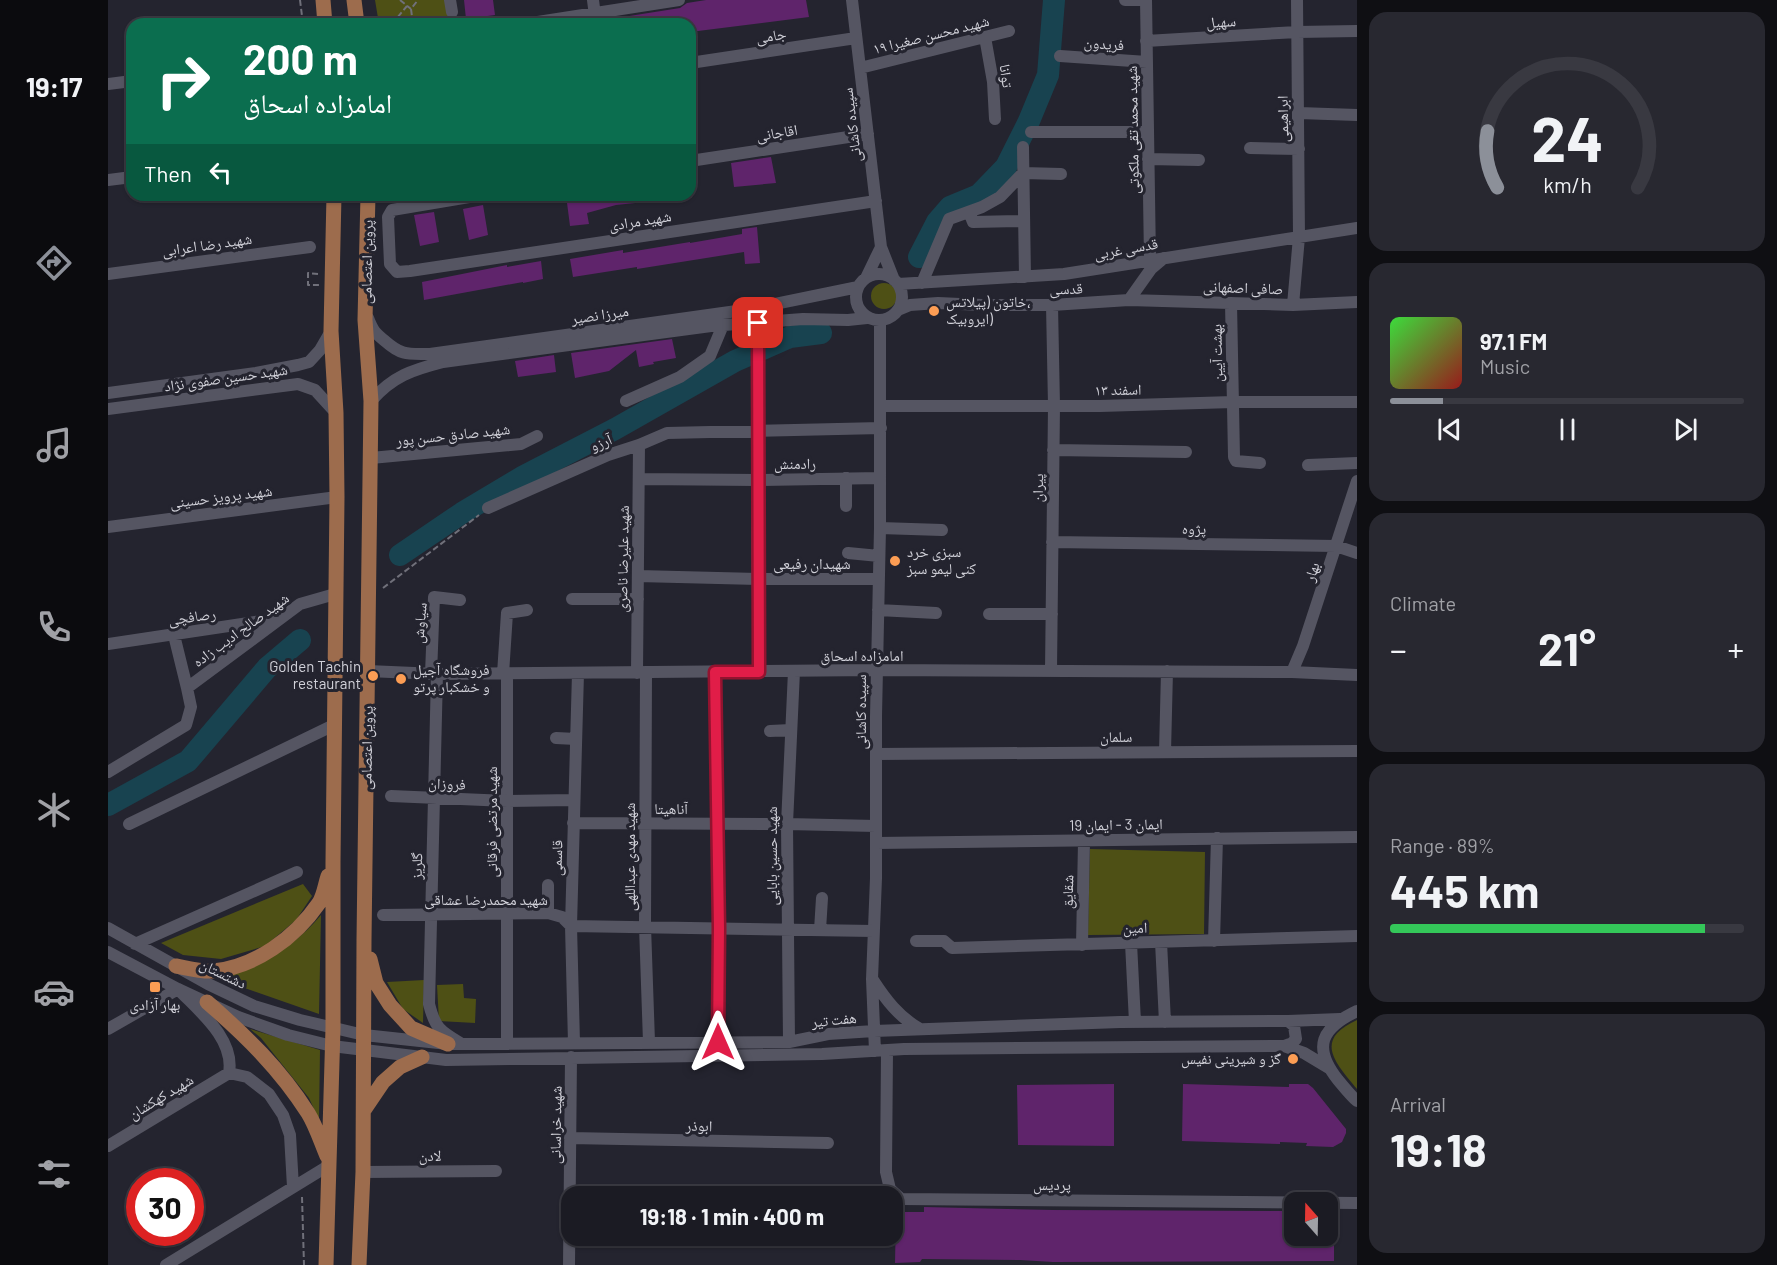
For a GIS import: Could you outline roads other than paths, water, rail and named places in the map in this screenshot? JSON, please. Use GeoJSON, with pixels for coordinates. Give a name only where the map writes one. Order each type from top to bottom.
{"type":"FeatureCollection","features":[{"type":"Feature","properties":{"kind":"main road"},"geometry":{"type":"LineString","coordinates":[[322,0],[324,18]]}},
{"type":"Feature","properties":{"kind":"main road"},"geometry":{"type":"LineString","coordinates":[[354,0],[356,18]]}},
{"type":"Feature","properties":{"kind":"main road"},"geometry":{"type":"LineString","coordinates":[[326,1265],[333,1028],[335,594],[338,497],[331,331],[334,201]]}},
{"type":"Feature","properties":{"kind":"main road","name":"پروین اعتصامی"},"geometry":{"type":"LineString","coordinates":[[359,1265],[364,1110],[371,401],[365,311],[368,201]]}},
{"type":"Feature","properties":{"kind":"main road"},"geometry":{"type":"LineString","coordinates":[[176,966],[212,971],[244,963],[272,950],[297,929],[320,901],[333,862]]}},
{"type":"Feature","properties":{"kind":"main road"},"geometry":{"type":"LineString","coordinates":[[364,940],[376,983],[390,1005],[411,1028],[455,1044]]}},
{"type":"Feature","properties":{"kind":"main road"},"geometry":{"type":"LineString","coordinates":[[207,1002],[243,1033],[286,1080],[309,1115],[328,1162]]}},
{"type":"Feature","properties":{"kind":"main road"},"geometry":{"type":"LineString","coordinates":[[364,1110],[383,1082],[400,1067],[422,1057]]}},
{"type":"Feature","properties":{"kind":"street"},"geometry":{"type":"LineString","coordinates":[[560,18],[679,0]]}},
{"type":"Feature","properties":{"kind":"street","name":"سپیده کاشانی"},"geometry":{"type":"LineString","coordinates":[[852,0],[881,247],[896,282]]}},
{"type":"Feature","properties":{"kind":"street"},"geometry":{"type":"LineString","coordinates":[[1125,0],[1146,0]]}},
{"type":"Feature","properties":{"kind":"street","name":"شهید محمد تقی ملکوتی"},"geometry":{"type":"LineString","coordinates":[[1146,0],[1150,260]]}},
{"type":"Feature","properties":{"kind":"street","name":"ابراهیمی"},"geometry":{"type":"LineString","coordinates":[[1293,305],[1299,237],[1297,0]]}},
{"type":"Feature","properties":{"kind":"street","name":"شهید محسن صغیرا ۱۹"},"geometry":{"type":"LineString","coordinates":[[860,68],[1009,31]]}},
{"type":"Feature","properties":{"kind":"street","name":"سهیل"},"geometry":{"type":"LineString","coordinates":[[1146,41],[1296,32],[1357,31]]}},
{"type":"Feature","properties":{"kind":"street","name":"توانا"},"geometry":{"type":"LineString","coordinates":[[985,37],[993,82],[995,119]]}},
{"type":"Feature","properties":{"kind":"street","name":"جامی"},"geometry":{"type":"LineString","coordinates":[[696,62],[856,38]]}},
{"type":"Feature","properties":{"kind":"street","name":"فریدون"},"geometry":{"type":"LineString","coordinates":[[1060,56],[1147,62]]}},
{"type":"Feature","properties":{"kind":"street"},"geometry":{"type":"LineString","coordinates":[[108,84],[126,82]]}},
{"type":"Feature","properties":{"kind":"street"},"geometry":{"type":"LineString","coordinates":[[1299,114],[1357,115]]}},
{"type":"Feature","properties":{"kind":"street"},"geometry":{"type":"LineString","coordinates":[[1030,132],[1147,132]]}},
{"type":"Feature","properties":{"kind":"street","name":"اقاجانی"},"geometry":{"type":"LineString","coordinates":[[696,160],[868,134]]}},
{"type":"Feature","properties":{"kind":"street"},"geometry":{"type":"LineString","coordinates":[[1023,147],[1025,277]]}},
{"type":"Feature","properties":{"kind":"street"},"geometry":{"type":"LineString","coordinates":[[1250,148],[1299,149]]}},
{"type":"Feature","properties":{"kind":"street"},"geometry":{"type":"LineString","coordinates":[[1148,159],[1199,160]]}},
{"type":"Feature","properties":{"kind":"street"},"geometry":{"type":"LineString","coordinates":[[922,283],[949,219],[999,197],[1023,173],[1061,174]]}},
{"type":"Feature","properties":{"kind":"street"},"geometry":{"type":"LineString","coordinates":[[108,180],[126,178]]}},
{"type":"Feature","properties":{"kind":"street","name":"شهید مرادی"},"geometry":{"type":"LineString","coordinates":[[445,201],[392,210],[388,217],[390,264],[397,272],[876,201]]}},
{"type":"Feature","properties":{"kind":"street"},"geometry":{"type":"LineString","coordinates":[[969,212],[973,222],[1024,221]]}},
{"type":"Feature","properties":{"kind":"street","name":"قدسی غربی"},"geometry":{"type":"LineString","coordinates":[[896,282],[922,283],[1064,274],[1357,228]]}},
{"type":"Feature","properties":{"kind":"street","name":"شهید رضا اعرابی"},"geometry":{"type":"LineString","coordinates":[[108,274],[310,247]]}},
{"type":"Feature","properties":{"kind":"street"},"geometry":{"type":"LineString","coordinates":[[862,282],[877,274],[896,282],[902,297],[894,315],[880,321],[867,318],[856,304],[855,295],[862,282],[881,247]]}},
{"type":"Feature","properties":{"kind":"street"},"geometry":{"type":"LineString","coordinates":[[1129,300],[1151,269],[1165,257]]}},
{"type":"Feature","properties":{"kind":"street","name":"میرزا نصیر"},"geometry":{"type":"LineString","coordinates":[[371,401],[393,380],[419,368],[431,359],[747,309],[862,282]]}},
{"type":"Feature","properties":{"kind":"street","name":"صافی اصفهانی"},"geometry":{"type":"LineString","coordinates":[[1129,300],[1293,305],[1357,302]]}},
{"type":"Feature","properties":{"kind":"street","name":"قدسی"},"geometry":{"type":"LineString","coordinates":[[898,309],[910,305],[938,303],[1052,305],[1129,300]]}},
{"type":"Feature","properties":{"kind":"street","name":"بهشت آیین"},"geometry":{"type":"LineString","coordinates":[[1231,303],[1234,458],[1260,463]]}},
{"type":"Feature","properties":{"kind":"street","name":"پیران"},"geometry":{"type":"LineString","coordinates":[[1051,671],[1054,406],[1052,305]]}},
{"type":"Feature","properties":{"kind":"street"},"geometry":{"type":"LineString","coordinates":[[747,309],[753,323],[758,366],[759,672]]}},
{"type":"Feature","properties":{"kind":"street","name":"میرزا نصیر"},"geometry":{"type":"LineString","coordinates":[[365,311],[373,331],[396,350],[443,362],[723,325],[803,319],[867,318]]}},
{"type":"Feature","properties":{"kind":"street","name":"سپیده کاشانی"},"geometry":{"type":"LineString","coordinates":[[874,1031],[872,979],[880,528],[880,321]]}},
{"type":"Feature","properties":{"kind":"street"},"geometry":{"type":"LineString","coordinates":[[626,401],[680,377],[710,356],[723,325]]}},
{"type":"Feature","properties":{"kind":"street","name":"شهید حسین صفوی نژاد"},"geometry":{"type":"LineString","coordinates":[[108,393],[256,373],[309,362],[320,350],[331,331]]}},
{"type":"Feature","properties":{"kind":"street"},"geometry":{"type":"LineString","coordinates":[[298,365],[305,367],[309,376],[305,382],[298,384]]}},
{"type":"Feature","properties":{"kind":"street","name":"شهید حسین صفوی نژاد"},"geometry":{"type":"LineString","coordinates":[[108,409],[298,384],[315,390],[336,413]]}},
{"type":"Feature","properties":{"kind":"street","name":"اسفند ۱۳"},"geometry":{"type":"LineString","coordinates":[[880,406],[1357,402]]}},
{"type":"Feature","properties":{"kind":"street","name":"آرزو"},"geometry":{"type":"LineString","coordinates":[[488,508],[608,455],[667,433],[881,428]]}},
{"type":"Feature","properties":{"kind":"street","name":"شهید صادق حسن پور"},"geometry":{"type":"LineString","coordinates":[[370,458],[521,444],[537,436]]}},
{"type":"Feature","properties":{"kind":"street","name":"شهید علیرضا ناصری"},"geometry":{"type":"LineString","coordinates":[[639,445],[638,599],[641,673]]}},
{"type":"Feature","properties":{"kind":"street"},"geometry":{"type":"LineString","coordinates":[[1053,450],[1186,452]]}},
{"type":"Feature","properties":{"kind":"street"},"geometry":{"type":"LineString","coordinates":[[1308,465],[1357,463]]}},
{"type":"Feature","properties":{"kind":"street"},"geometry":{"type":"LineString","coordinates":[[846,478],[846,506]]}},
{"type":"Feature","properties":{"kind":"street","name":"رادمنش"},"geometry":{"type":"LineString","coordinates":[[639,479],[880,478]]}},
{"type":"Feature","properties":{"kind":"street","name":"بهار"},"geometry":{"type":"LineString","coordinates":[[1292,672],[1303,646],[1357,481]]}},
{"type":"Feature","properties":{"kind":"street","name":"شهید پرویز حسینی"},"geometry":{"type":"LineString","coordinates":[[108,527],[338,497]]}},
{"type":"Feature","properties":{"kind":"street"},"geometry":{"type":"LineString","coordinates":[[880,528],[942,530]]}},
{"type":"Feature","properties":{"kind":"street","name":"پژوه"},"geometry":{"type":"LineString","coordinates":[[1052,542],[1336,546],[1357,553]]}},
{"type":"Feature","properties":{"kind":"street"},"geometry":{"type":"LineString","coordinates":[[848,553],[879,556]]}},
{"type":"Feature","properties":{"kind":"street","name":"شهیدان رفیعی"},"geometry":{"type":"LineString","coordinates":[[638,576],[879,579]]}},
{"type":"Feature","properties":{"kind":"street","name":"شهید صالح ادیب زاده"},"geometry":{"type":"LineString","coordinates":[[108,772],[186,725],[190,707],[187,688],[300,604],[335,594]]}},
{"type":"Feature","properties":{"kind":"street","name":"سیاوش"},"geometry":{"type":"LineString","coordinates":[[434,674],[434,597],[460,600]]}},
{"type":"Feature","properties":{"kind":"street"},"geometry":{"type":"LineString","coordinates":[[572,599],[638,599]]}},
{"type":"Feature","properties":{"kind":"street","name":"شهید مرتضی فرقانی"},"geometry":{"type":"LineString","coordinates":[[507,1043],[505,674],[507,613],[527,610]]}},
{"type":"Feature","properties":{"kind":"street"},"geometry":{"type":"LineString","coordinates":[[878,610],[936,613]]}},
{"type":"Feature","properties":{"kind":"street"},"geometry":{"type":"LineString","coordinates":[[989,614],[1052,614]]}},
{"type":"Feature","properties":{"kind":"street","name":"رصافچی"},"geometry":{"type":"LineString","coordinates":[[108,644],[279,619]]}},
{"type":"Feature","properties":{"kind":"street"},"geometry":{"type":"LineString","coordinates":[[174,635],[187,688]]}},
{"type":"Feature","properties":{"kind":"street","name":"امامزاده اسحاق"},"geometry":{"type":"LineString","coordinates":[[368,671],[505,674],[877,670],[1167,671],[1357,675]]}},
{"type":"Feature","properties":{"kind":"street","name":"شهید حسین بابایی"},"geometry":{"type":"LineString","coordinates":[[789,1041],[787,824],[794,671]]}},
{"type":"Feature","properties":{"kind":"street"},"geometry":{"type":"LineString","coordinates":[[1166,752],[1167,671]]}},
{"type":"Feature","properties":{"kind":"street"},"geometry":{"type":"LineString","coordinates":[[715,672],[719,928],[718,1042]]}},
{"type":"Feature","properties":{"kind":"street","name":"قاسمی"},"geometry":{"type":"LineString","coordinates":[[574,1043],[571,926],[578,673]]}},
{"type":"Feature","properties":{"kind":"street","name":"شهید مهدی عبداللهی"},"geometry":{"type":"LineString","coordinates":[[641,673],[649,1042]]}},
{"type":"Feature","properties":{"kind":"street","name":"گلریز"},"geometry":{"type":"LineString","coordinates":[[434,674],[429,1004],[434,1022],[441,1032],[455,1044]]}},
{"type":"Feature","properties":{"kind":"street"},"geometry":{"type":"LineString","coordinates":[[129,824],[334,725]]}},
{"type":"Feature","properties":{"kind":"street"},"geometry":{"type":"LineString","coordinates":[[770,731],[791,730]]}},
{"type":"Feature","properties":{"kind":"street"},"geometry":{"type":"LineString","coordinates":[[556,738],[576,739]]}},
{"type":"Feature","properties":{"kind":"street","name":"سلمان"},"geometry":{"type":"LineString","coordinates":[[876,754],[1357,750]]}},
{"type":"Feature","properties":{"kind":"street","name":"فروزان"},"geometry":{"type":"LineString","coordinates":[[391,796],[507,801],[573,800]]}},
{"type":"Feature","properties":{"kind":"street","name":"آناهیتا"},"geometry":{"type":"LineString","coordinates":[[573,823],[876,826]]}},
{"type":"Feature","properties":{"kind":"street","name":"ایمان 3 - ایمان 19"},"geometry":{"type":"LineString","coordinates":[[876,843],[1357,837]]}},
{"type":"Feature","properties":{"kind":"street"},"geometry":{"type":"LineString","coordinates":[[1214,941],[1216,838]]}},
{"type":"Feature","properties":{"kind":"street","name":"شقایق"},"geometry":{"type":"LineString","coordinates":[[1082,945],[1084,841]]}},
{"type":"Feature","properties":{"kind":"street"},"geometry":{"type":"LineString","coordinates":[[135,944],[297,872]]}},
{"type":"Feature","properties":{"kind":"street"},"geometry":{"type":"LineString","coordinates":[[548,885],[548,913]]}},
{"type":"Feature","properties":{"kind":"street"},"geometry":{"type":"LineString","coordinates":[[820,930],[822,898]]}},
{"type":"Feature","properties":{"kind":"street","name":"شهید محمدرضا عشاقی"},"geometry":{"type":"LineString","coordinates":[[383,915],[548,913],[562,917],[571,926],[874,931]]}},
{"type":"Feature","properties":{"kind":"street","name":"دشتستان"},"geometry":{"type":"LineString","coordinates":[[108,928],[207,984],[246,1002],[333,1028]]}},
{"type":"Feature","properties":{"kind":"street","name":"امین"},"geometry":{"type":"LineString","coordinates":[[916,941],[944,941],[952,948],[1357,936]]}},
{"type":"Feature","properties":{"kind":"street"},"geometry":{"type":"LineString","coordinates":[[1161,942],[1165,1022]]}},
{"type":"Feature","properties":{"kind":"street"},"geometry":{"type":"LineString","coordinates":[[1131,943],[1135,1022]]}},
{"type":"Feature","properties":{"kind":"street"},"geometry":{"type":"LineString","coordinates":[[108,952],[238,1017],[288,1035],[332,1047],[422,1057],[458,1059],[1284,1046],[1304,1053],[1329,1068]]}},
{"type":"Feature","properties":{"kind":"street"},"geometry":{"type":"LineString","coordinates":[[872,979],[889,1004],[905,1020],[921,1030]]}},
{"type":"Feature","properties":{"kind":"street"},"geometry":{"type":"LineString","coordinates":[[108,1029],[178,989]]}},
{"type":"Feature","properties":{"kind":"street"},"geometry":{"type":"LineString","coordinates":[[178,989],[222,1038],[231,1061],[229,1073],[247,1077],[268,1094],[283,1115],[290,1134],[297,1185]]}},
{"type":"Feature","properties":{"kind":"street"},"geometry":{"type":"LineString","coordinates":[[238,1017],[245,1015],[249,1010],[246,1002]]}},
{"type":"Feature","properties":{"kind":"street","name":"هفت تیر"},"geometry":{"type":"LineString","coordinates":[[333,1028],[364,1035],[455,1044],[789,1041],[828,1034],[874,1031],[1135,1022],[1288,1021],[1340,1018],[1357,1011]]}},
{"type":"Feature","properties":{"kind":"street"},"geometry":{"type":"LineString","coordinates":[[1340,1018],[1326,1035],[1323,1046],[1324,1057],[1329,1068],[1356,1102]]}},
{"type":"Feature","properties":{"kind":"street"},"geometry":{"type":"LineString","coordinates":[[1284,1046],[1296,1039],[1294,1026],[1288,1021]]}},
{"type":"Feature","properties":{"kind":"street","name":"پردیس"},"geometry":{"type":"LineString","coordinates":[[874,1031],[881,1051],[886,1172],[890,1189],[901,1199],[1357,1203]]}},
{"type":"Feature","properties":{"kind":"street"},"geometry":{"type":"LineString","coordinates":[[455,1044],[453,1052],[458,1059]]}},
{"type":"Feature","properties":{"kind":"street","name":"شهید خراسانی"},"geometry":{"type":"LineString","coordinates":[[571,1057],[571,1186]]}},
{"type":"Feature","properties":{"kind":"street","name":"شهید کهکشان"},"geometry":{"type":"LineString","coordinates":[[108,1146],[229,1073]]}},
{"type":"Feature","properties":{"kind":"street","name":"ابوذر"},"geometry":{"type":"LineString","coordinates":[[570,1138],[828,1143]]}},
{"type":"Feature","properties":{"kind":"street"},"geometry":{"type":"LineString","coordinates":[[166,1265],[297,1185],[328,1162]]}},
{"type":"Feature","properties":{"kind":"street","name":"لادن"},"geometry":{"type":"LineString","coordinates":[[363,1172],[496,1171]]}},
{"type":"Feature","properties":{"kind":"street","name":"شهید خراسانی"},"geometry":{"type":"LineString","coordinates":[[569,1265],[570,1246]]}},
{"type":"Feature","properties":{"kind":"waterway"},"geometry":{"type":"LineString","coordinates":[[919,257],[937,222],[950,207],[979,195],[1006,167],[1029,121],[1048,75],[1054,0]]}},
{"type":"Feature","properties":{"kind":"waterway"},"geometry":{"type":"LineString","coordinates":[[400,555],[462,513],[524,476],[615,429],[735,361],[790,337],[821,333]]}},
{"type":"Feature","properties":{"kind":"waterway"},"geometry":{"type":"LineString","coordinates":[[108,805],[188,761],[267,668],[300,640]]}},
{"type":"Feature","properties":{"kind":"place","name":"خاتون (پیلاتس، ایروبیک)"},"geometry":{"type":"Point","coordinates":[934,311]}},
{"type":"Feature","properties":{"kind":"place","name":"سبزی خرد کنی لیمو سبز"},"geometry":{"type":"Point","coordinates":[895,561]}},
{"type":"Feature","properties":{"kind":"place","name":"Golden Tachin restaurant"},"geometry":{"type":"Point","coordinates":[373,676]}},
{"type":"Feature","properties":{"kind":"place","name":"فروشگاه آجیل و خشکبار پرتو"},"geometry":{"type":"Point","coordinates":[401,679]}},
{"type":"Feature","properties":{"kind":"place","name":"بهار آزادی"},"geometry":{"type":"Point","coordinates":[155,987]}},
{"type":"Feature","properties":{"kind":"place","name":"گز و شیرینی نفیس"},"geometry":{"type":"Point","coordinates":[1293,1059]}}]}
